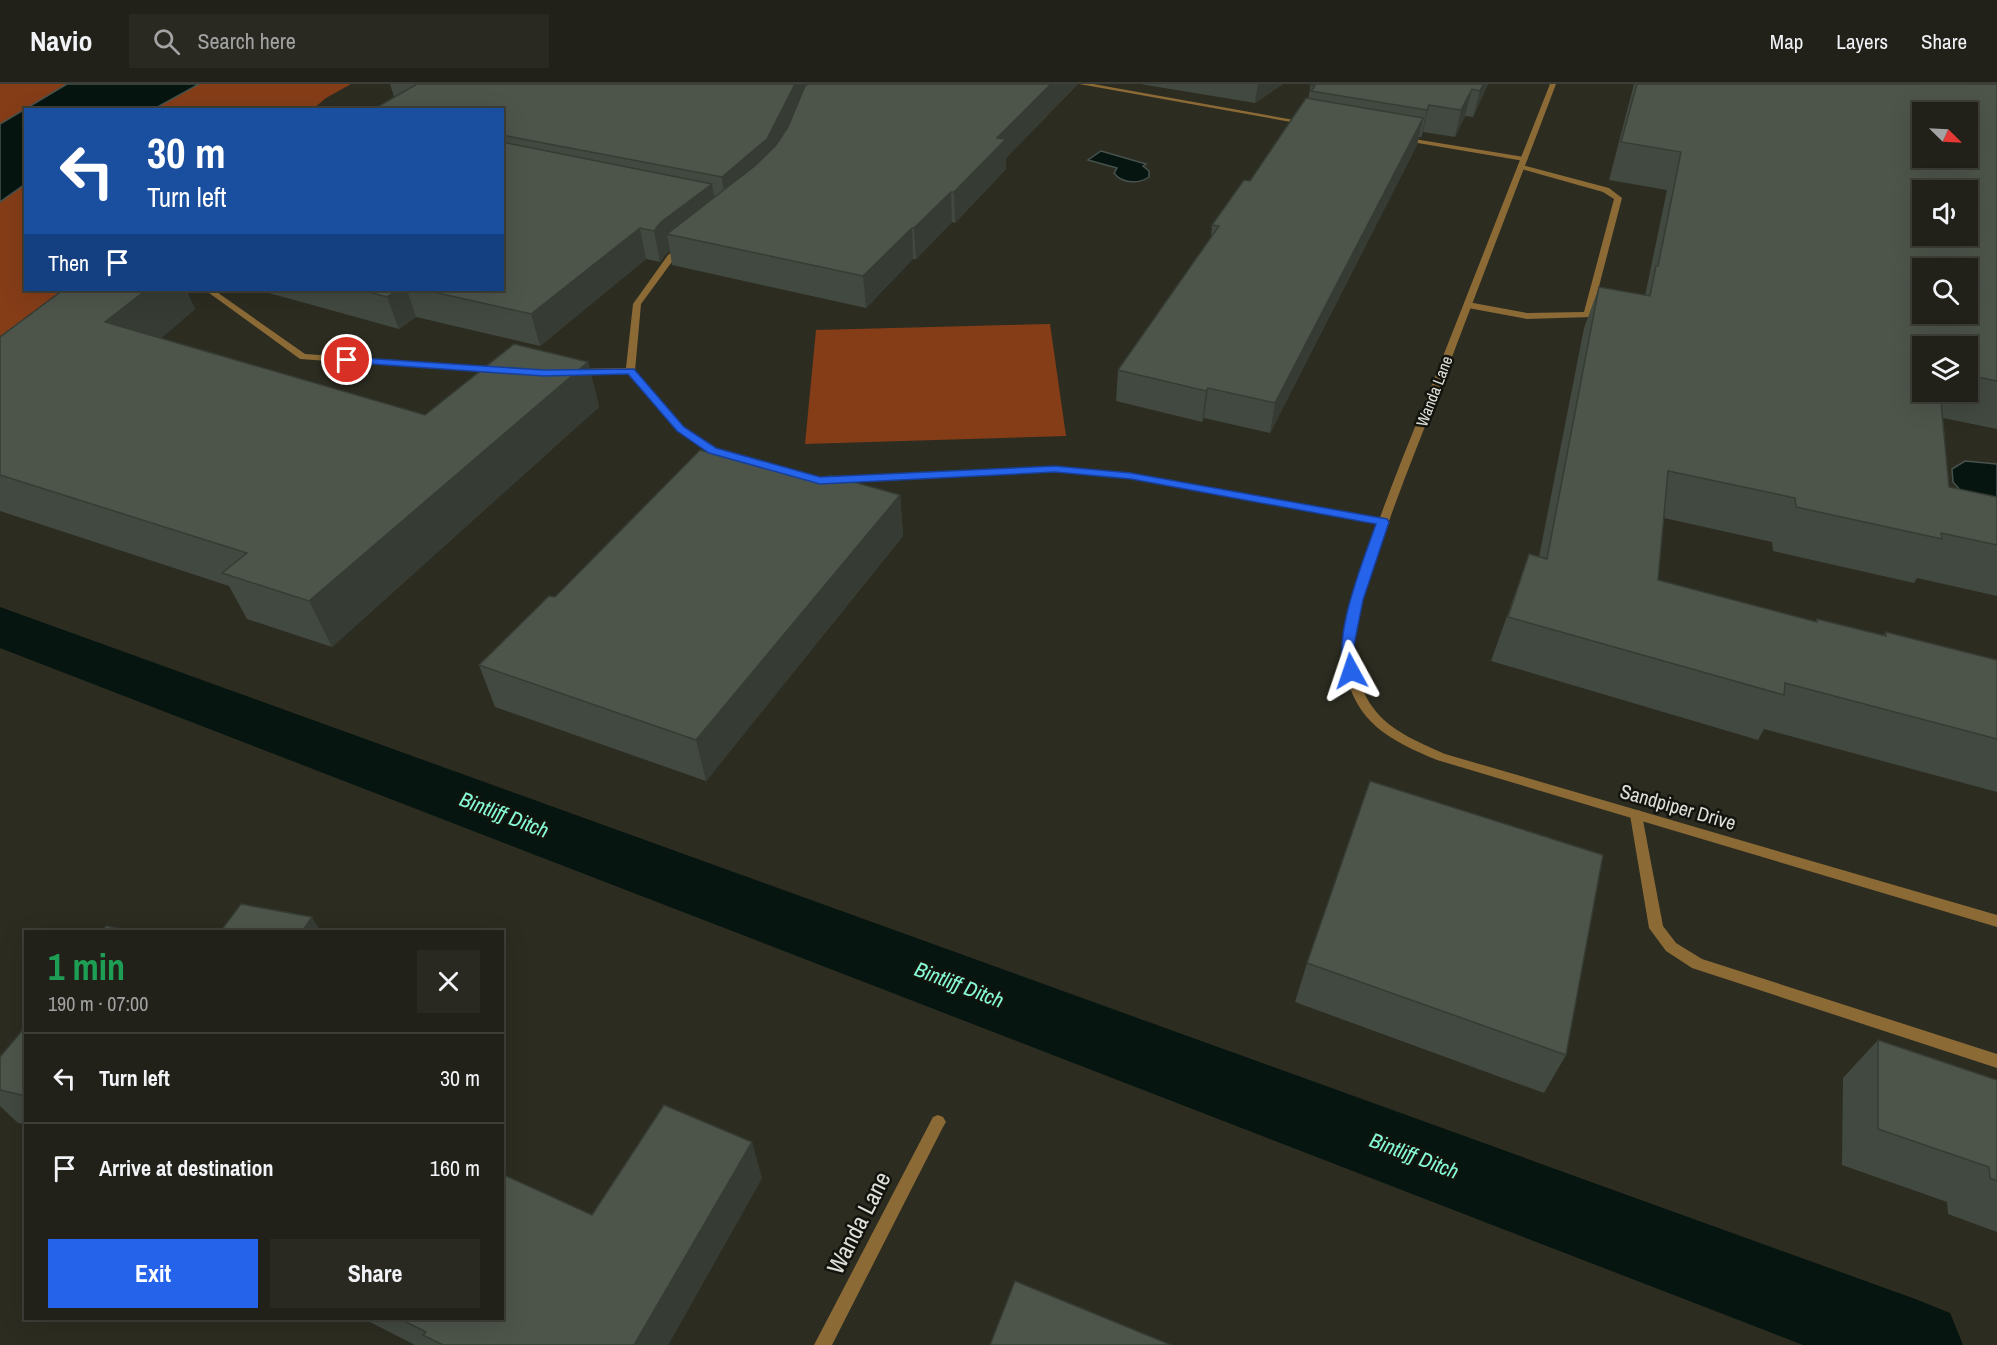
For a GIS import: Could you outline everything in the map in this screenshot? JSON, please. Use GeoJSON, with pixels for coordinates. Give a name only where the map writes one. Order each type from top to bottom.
{"type":"FeatureCollection","features":[{"type":"Feature","properties":{"kind":"street"},"geometry":{"type":"LineString","coordinates":[[1082,84],[1322,125]]}},
{"type":"Feature","properties":{"kind":"street","name":"Wanda Lane"},"geometry":{"type":"LineString","coordinates":[[1362,703],[1351,671],[1348,645],[1357,600],[1383,522],[1553,84]]}},
{"type":"Feature","properties":{"kind":"street"},"geometry":{"type":"LineString","coordinates":[[1389,136],[1522,163],[1606,190],[1618,198],[1588,315],[1527,316],[1468,305]]}},
{"type":"Feature","properties":{"kind":"street"},"geometry":{"type":"LineString","coordinates":[[690,242],[671,257],[637,304],[630,371],[681,429],[712,450],[820,481],[1055,469],[1131,476],[1383,522]]}},
{"type":"Feature","properties":{"kind":"street"},"geometry":{"type":"LineString","coordinates":[[210,291],[303,357],[510,370]]}},
{"type":"Feature","properties":{"kind":"street"},"geometry":{"type":"LineString","coordinates":[[566,372],[630,371]]}},
{"type":"Feature","properties":{"kind":"street","name":"Sandpiper Drive"},"geometry":{"type":"LineString","coordinates":[[1362,703],[1380,725],[1406,742],[1441,757],[1997,921]]}},
{"type":"Feature","properties":{"kind":"street"},"geometry":{"type":"LineString","coordinates":[[1636,815],[1656,928],[1671,947],[1697,964],[1997,1060]]}},
{"type":"Feature","properties":{"kind":"street","name":"Wanda Lane"},"geometry":{"type":"LineString","coordinates":[[823,1345],[938,1122]]}},
{"type":"Feature","properties":{"kind":"shaded area"},"geometry":{"type":"Polygon","coordinates":[[[0,84],[351,84],[326,98],[314,108],[24,108],[24,291],[81,291],[0,366],[0,84]]]}},
{"type":"Feature","properties":{"kind":"shaded area"},"geometry":{"type":"Polygon","coordinates":[[[67,84],[199,84],[156,108],[27,108],[67,84]]]}},
{"type":"Feature","properties":{"kind":"shaded area"},"geometry":{"type":"Polygon","coordinates":[[[24,110],[24,185],[0,202],[0,124],[24,110]]]}},
{"type":"Feature","properties":{"kind":"shaded area"},"geometry":{"type":"Polygon","coordinates":[[[1101,151],[1146,164],[1143,166],[1149,171],[1149,177],[1136,182],[1126,181],[1114,173],[1117,168],[1088,160],[1101,151]]]}},
{"type":"Feature","properties":{"kind":"shaded area"},"geometry":{"type":"Polygon","coordinates":[[[1050,324],[1066,436],[805,444],[816,330],[1050,324]]]}},
{"type":"Feature","properties":{"kind":"shaded area"},"geometry":{"type":"Polygon","coordinates":[[[1965,461],[1997,464],[1997,507],[1962,492],[1953,482],[1952,469],[1965,461]]]}},
{"type":"Feature","properties":{"kind":"building"},"geometry":{"type":"Polygon","coordinates":[[[417,84],[795,84],[767,139],[722,177],[504,135],[504,108],[375,108],[417,84]]]}},
{"type":"Feature","properties":{"kind":"building"},"geometry":{"type":"Polygon","coordinates":[[[808,84],[1051,84],[997,138],[1006,139],[954,192],[951,192],[912,228],[863,276],[667,234],[756,165],[776,145],[788,127],[805,86],[808,84]]]}},
{"type":"Feature","properties":{"kind":"building"},"geometry":{"type":"Polygon","coordinates":[[[1311,84],[1483,84],[1480,91],[1472,89],[1461,110],[1429,105],[1427,110],[1311,91],[1315,86],[1311,84]]]}},
{"type":"Feature","properties":{"kind":"building"},"geometry":{"type":"Polygon","coordinates":[[[1637,84],[1997,84],[1997,381],[1978,377],[1978,336],[1912,336],[1912,402],[1941,402],[1949,487],[1997,497],[1997,545],[1941,533],[1942,539],[1796,507],[1795,498],[1668,471],[1658,580],[1817,622],[1817,619],[1886,636],[1886,632],[1997,660],[1997,739],[1785,683],[1784,695],[1508,617],[1529,554],[1547,559],[1599,287],[1650,296],[1681,152],[1621,142],[1637,84]]]}},
{"type":"Feature","properties":{"kind":"building"},"geometry":{"type":"Polygon","coordinates":[[[1306,98],[1423,118],[1275,403],[1208,388],[1206,391],[1118,370],[1219,226],[1212,225],[1244,180],[1250,181],[1306,98]]]}},
{"type":"Feature","properties":{"kind":"building"},"geometry":{"type":"Polygon","coordinates":[[[504,142],[712,184],[661,222],[654,231],[640,228],[531,314],[429,291],[504,291],[504,142]]]}},
{"type":"Feature","properties":{"kind":"building"},"geometry":{"type":"Polygon","coordinates":[[[62,291],[145,291],[105,322],[425,415],[514,344],[588,362],[309,601],[222,573],[247,553],[0,475],[0,337],[62,291]]]}},
{"type":"Feature","properties":{"kind":"building"},"geometry":{"type":"Polygon","coordinates":[[[365,291],[396,291],[387,297],[365,291]]]}},
{"type":"Feature","properties":{"kind":"building"},"geometry":{"type":"Polygon","coordinates":[[[700,450],[823,482],[829,475],[900,495],[696,740],[479,665],[549,596],[555,597],[700,450]]]}},
{"type":"Feature","properties":{"kind":"building"},"geometry":{"type":"Polygon","coordinates":[[[1370,781],[1603,855],[1566,1055],[1307,963],[1370,781]]]}},
{"type":"Feature","properties":{"kind":"building"},"geometry":{"type":"Polygon","coordinates":[[[241,904],[312,917],[303,930],[222,930],[241,904]]]}},
{"type":"Feature","properties":{"kind":"building"},"geometry":{"type":"Polygon","coordinates":[[[106,926],[125,930],[103,930],[106,926]]]}},
{"type":"Feature","properties":{"kind":"building"},"geometry":{"type":"Polygon","coordinates":[[[24,1028],[24,1096],[0,1090],[0,1057],[24,1028]]]}},
{"type":"Feature","properties":{"kind":"building"},"geometry":{"type":"Polygon","coordinates":[[[1878,1040],[1997,1080],[1997,1181],[1990,1178],[1989,1167],[1878,1129],[1878,1040]]]}},
{"type":"Feature","properties":{"kind":"building"},"geometry":{"type":"Polygon","coordinates":[[[664,1105],[752,1142],[634,1345],[443,1345],[423,1335],[426,1332],[402,1320],[504,1320],[504,1175],[592,1215],[664,1105]]]}},
{"type":"Feature","properties":{"kind":"building"},"geometry":{"type":"Polygon","coordinates":[[[1015,1281],[1171,1345],[990,1345],[1015,1281]]]}},
{"type":"Feature","properties":{"kind":"waterway","name":"Bintliff Ditch"},"geometry":{"type":"LineString","coordinates":[[0,626],[1918,1345]]}},
{"type":"Feature","properties":{"kind":"route"},"geometry":{"type":"LineString","coordinates":[[347,360],[544,373],[630,371],[681,429],[712,450],[820,481],[1055,469],[1097,472],[1131,476],[1383,522],[1357,600],[1348,645],[1351,671]]}}]}
